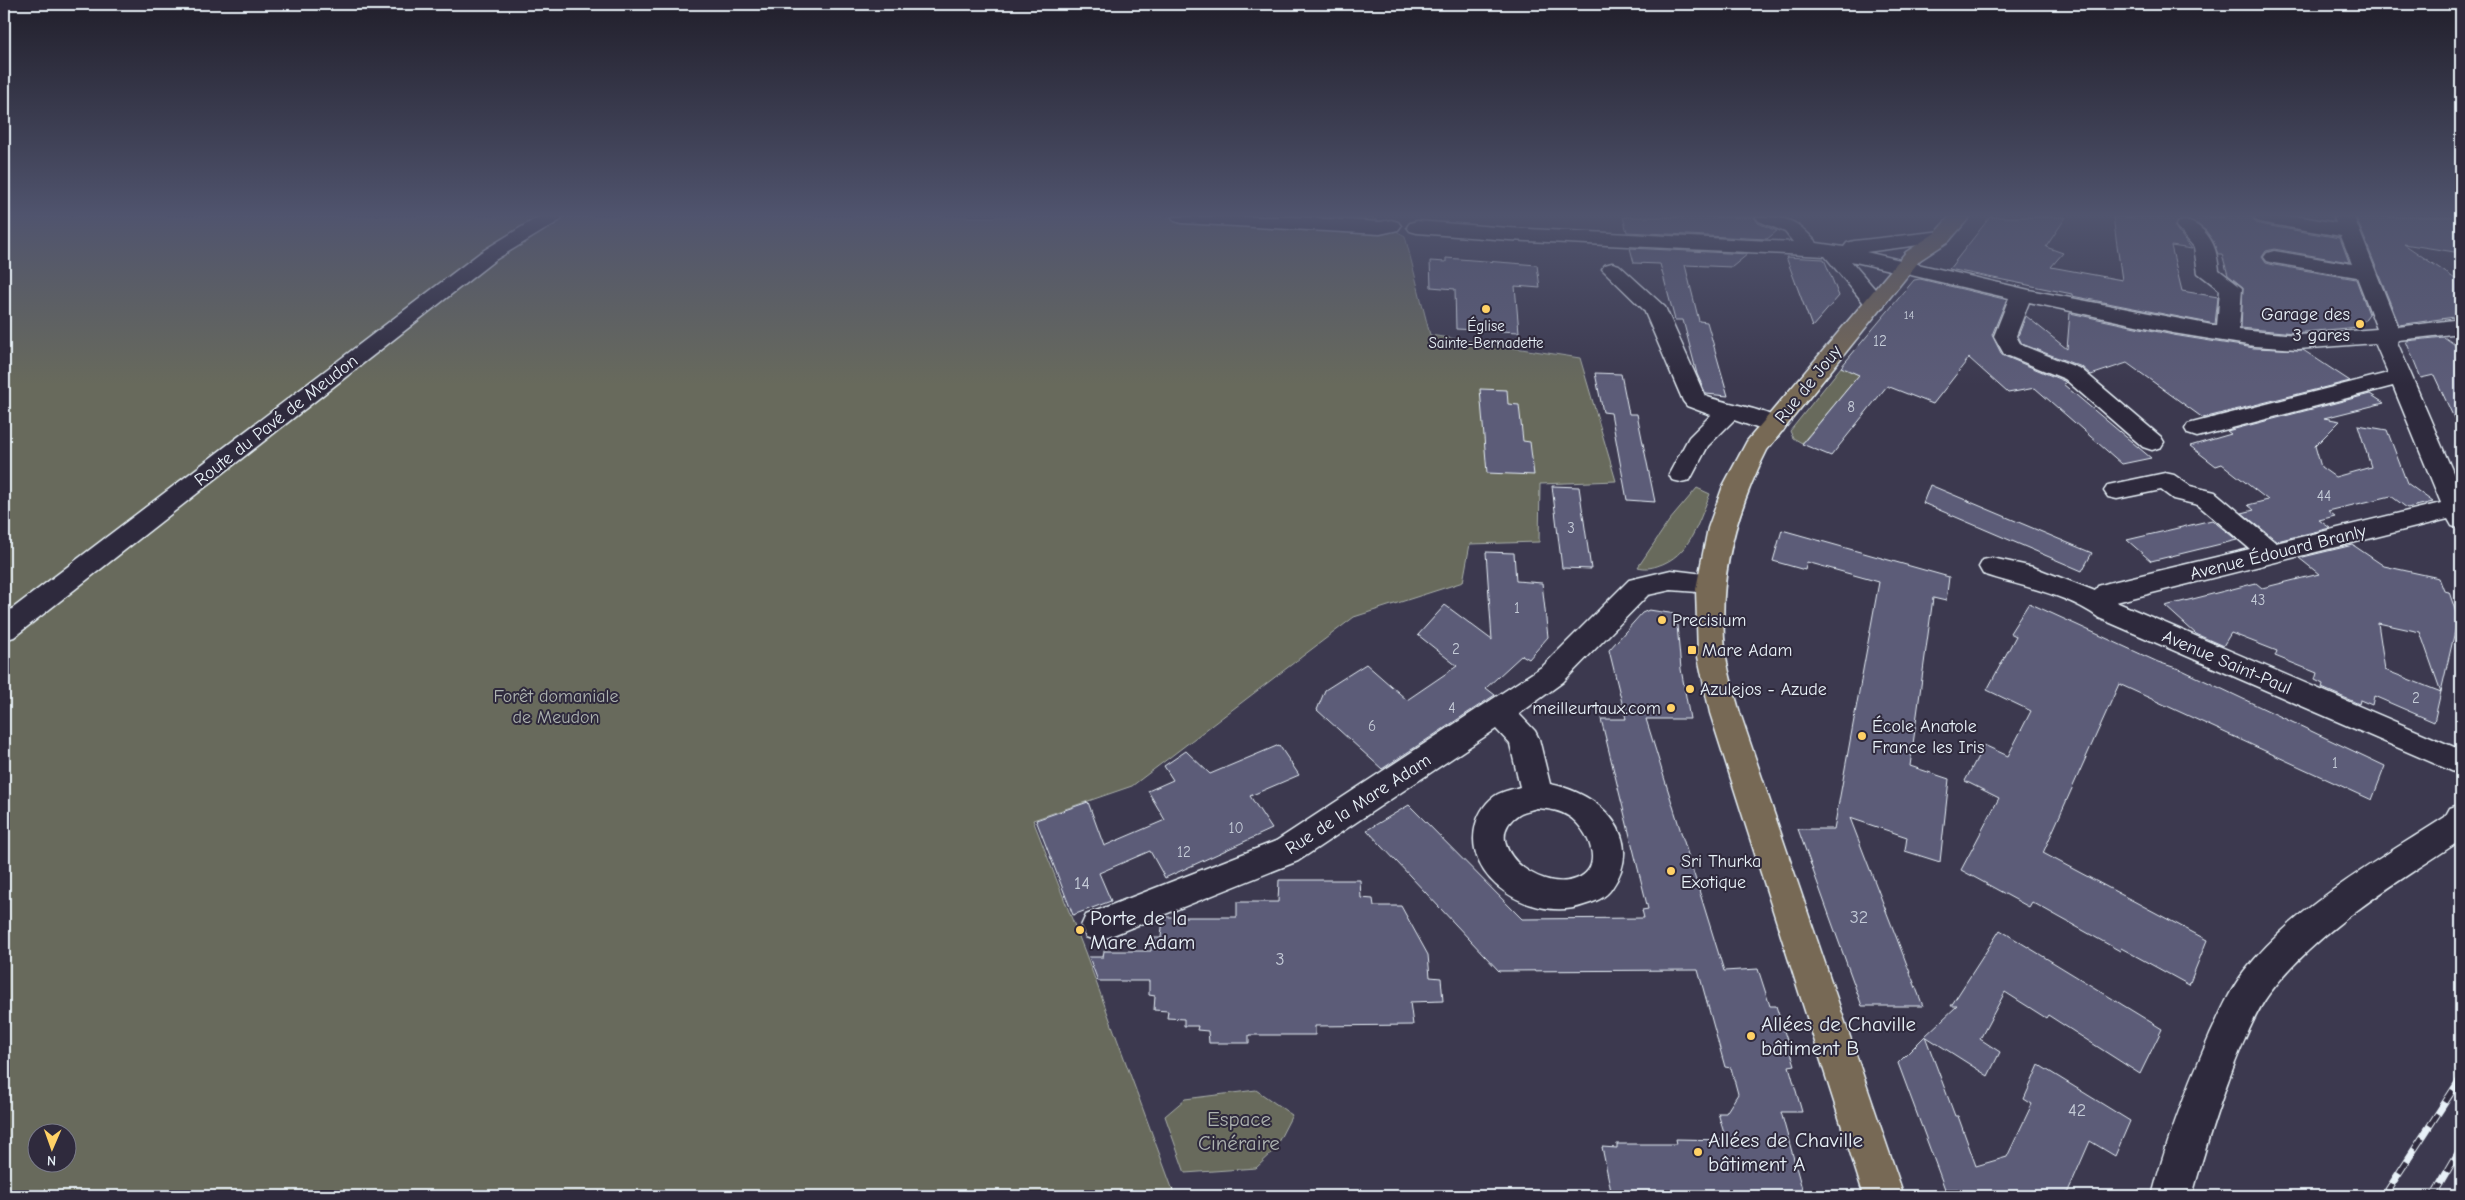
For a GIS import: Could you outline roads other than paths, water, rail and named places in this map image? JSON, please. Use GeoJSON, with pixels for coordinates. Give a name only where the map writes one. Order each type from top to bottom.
{"type":"FeatureCollection","features":[{"type":"Feature","properties":{"kind":"main road","name":"Rue de Jouy"},"geometry":{"type":"LineString","coordinates":[[1884,1196],[1725,713],[1712,657],[1709,617],[1711,583],[1721,528],[1734,492],[1756,447],[1900,273]]}},
{"type":"Feature","properties":{"kind":"street","name":"Route du Pavé de Meudon"},"geometry":{"type":"LineString","coordinates":[[4,630],[466,273]]}},
{"type":"Feature","properties":{"kind":"street"},"geometry":{"type":"LineString","coordinates":[[1616,273],[1654,307],[1695,401],[1715,409],[1730,411],[1774,426]]}},
{"type":"Feature","properties":{"kind":"street"},"geometry":{"type":"LineString","coordinates":[[1850,273],[1875,302]]}},
{"type":"Feature","properties":{"kind":"street"},"geometry":{"type":"LineString","coordinates":[[1935,273],[2021,294],[2227,335],[2298,342],[2390,335],[2461,326]]}},
{"type":"Feature","properties":{"kind":"street"},"geometry":{"type":"LineString","coordinates":[[2209,273],[2231,288],[2227,335]]}},
{"type":"Feature","properties":{"kind":"street"},"geometry":{"type":"LineString","coordinates":[[2365,273],[2390,335]]}},
{"type":"Feature","properties":{"kind":"street"},"geometry":{"type":"LineString","coordinates":[[2021,294],[2004,336],[2012,349],[2073,374],[2152,442]]}},
{"type":"Feature","properties":{"kind":"street"},"geometry":{"type":"LineString","coordinates":[[2390,335],[2386,342],[2460,512]]}},
{"type":"Feature","properties":{"kind":"street"},"geometry":{"type":"LineString","coordinates":[[2197,429],[2400,377]]}},
{"type":"Feature","properties":{"kind":"street"},"geometry":{"type":"LineString","coordinates":[[1681,474],[1698,442],[1730,411]]}},
{"type":"Feature","properties":{"kind":"street"},"geometry":{"type":"LineString","coordinates":[[2117,491],[2165,481],[2182,493],[2206,498],[2271,554]]}},
{"type":"Feature","properties":{"kind":"street","name":"Avenue Édouard Branly"},"geometry":{"type":"LineString","coordinates":[[2100,604],[2108,594],[2271,554],[2460,512]]}},
{"type":"Feature","properties":{"kind":"street","name":"Avenue Saint-Paul"},"geometry":{"type":"LineString","coordinates":[[1992,567],[2017,575],[2033,577],[2100,604],[2109,611],[2461,764]]}},
{"type":"Feature","properties":{"kind":"street","name":"Rue de la Mare Adam"},"geometry":{"type":"LineString","coordinates":[[1098,926],[1287,851],[1499,712],[1553,674],[1640,587],[1671,580],[1711,583]]}},
{"type":"Feature","properties":{"kind":"street"},"geometry":{"type":"LineString","coordinates":[[1499,712],[1524,739],[1537,795]]}},
{"type":"Feature","properties":{"kind":"street"},"geometry":{"type":"LineString","coordinates":[[2172,1196],[2188,1138],[2212,1072],[2240,1009],[2261,977],[2306,932],[2357,893],[2456,826],[2461,817]]}},
{"type":"Feature","properties":{"kind":"railway"},"geometry":{"type":"LineString","coordinates":[[2384,1196],[2461,1078]]}},
{"type":"Feature","properties":{"kind":"railway"},"geometry":{"type":"LineString","coordinates":[[2433,1196],[2461,1148]]}},
{"type":"Feature","properties":{"kind":"place","name":"Église Sainte-Bernadette"},"geometry":{"type":"Point","coordinates":[1486,309]}},
{"type":"Feature","properties":{"kind":"place","name":"Garage des 3 gares"},"geometry":{"type":"Point","coordinates":[2360,324]}},
{"type":"Feature","properties":{"kind":"place","name":"Precisium"},"geometry":{"type":"Point","coordinates":[1662,620]}},
{"type":"Feature","properties":{"kind":"place","name":"Mare Adam"},"geometry":{"type":"Point","coordinates":[1692,650]}},
{"type":"Feature","properties":{"kind":"place","name":"Azulejos - Azude"},"geometry":{"type":"Point","coordinates":[1690,689]}},
{"type":"Feature","properties":{"kind":"place","name":"meilleurtaux.com"},"geometry":{"type":"Point","coordinates":[1671,708]}},
{"type":"Feature","properties":{"kind":"place","name":"École Anatole France les Iris"},"geometry":{"type":"Point","coordinates":[1862,736]}},
{"type":"Feature","properties":{"kind":"place","name":"Sri Thurka Exotique"},"geometry":{"type":"Point","coordinates":[1671,871]}},
{"type":"Feature","properties":{"kind":"place","name":"Porte de la Mare Adam"},"geometry":{"type":"Point","coordinates":[1080,930]}},
{"type":"Feature","properties":{"kind":"place","name":"Allées de Chaville bâtiment B"},"geometry":{"type":"Point","coordinates":[1751,1036]}},
{"type":"Feature","properties":{"kind":"place","name":"Allées de Chaville bâtiment A"},"geometry":{"type":"Point","coordinates":[1698,1152]}},
{"type":"Feature","properties":{"kind":"park label","name":"Forêt domaniale de Meudon"},"geometry":{"type":"Point","coordinates":[556,706]}},
{"type":"Feature","properties":{"kind":"park label","name":"Espace Cinéraire"},"geometry":{"type":"Point","coordinates":[1239,1131]}}]}
